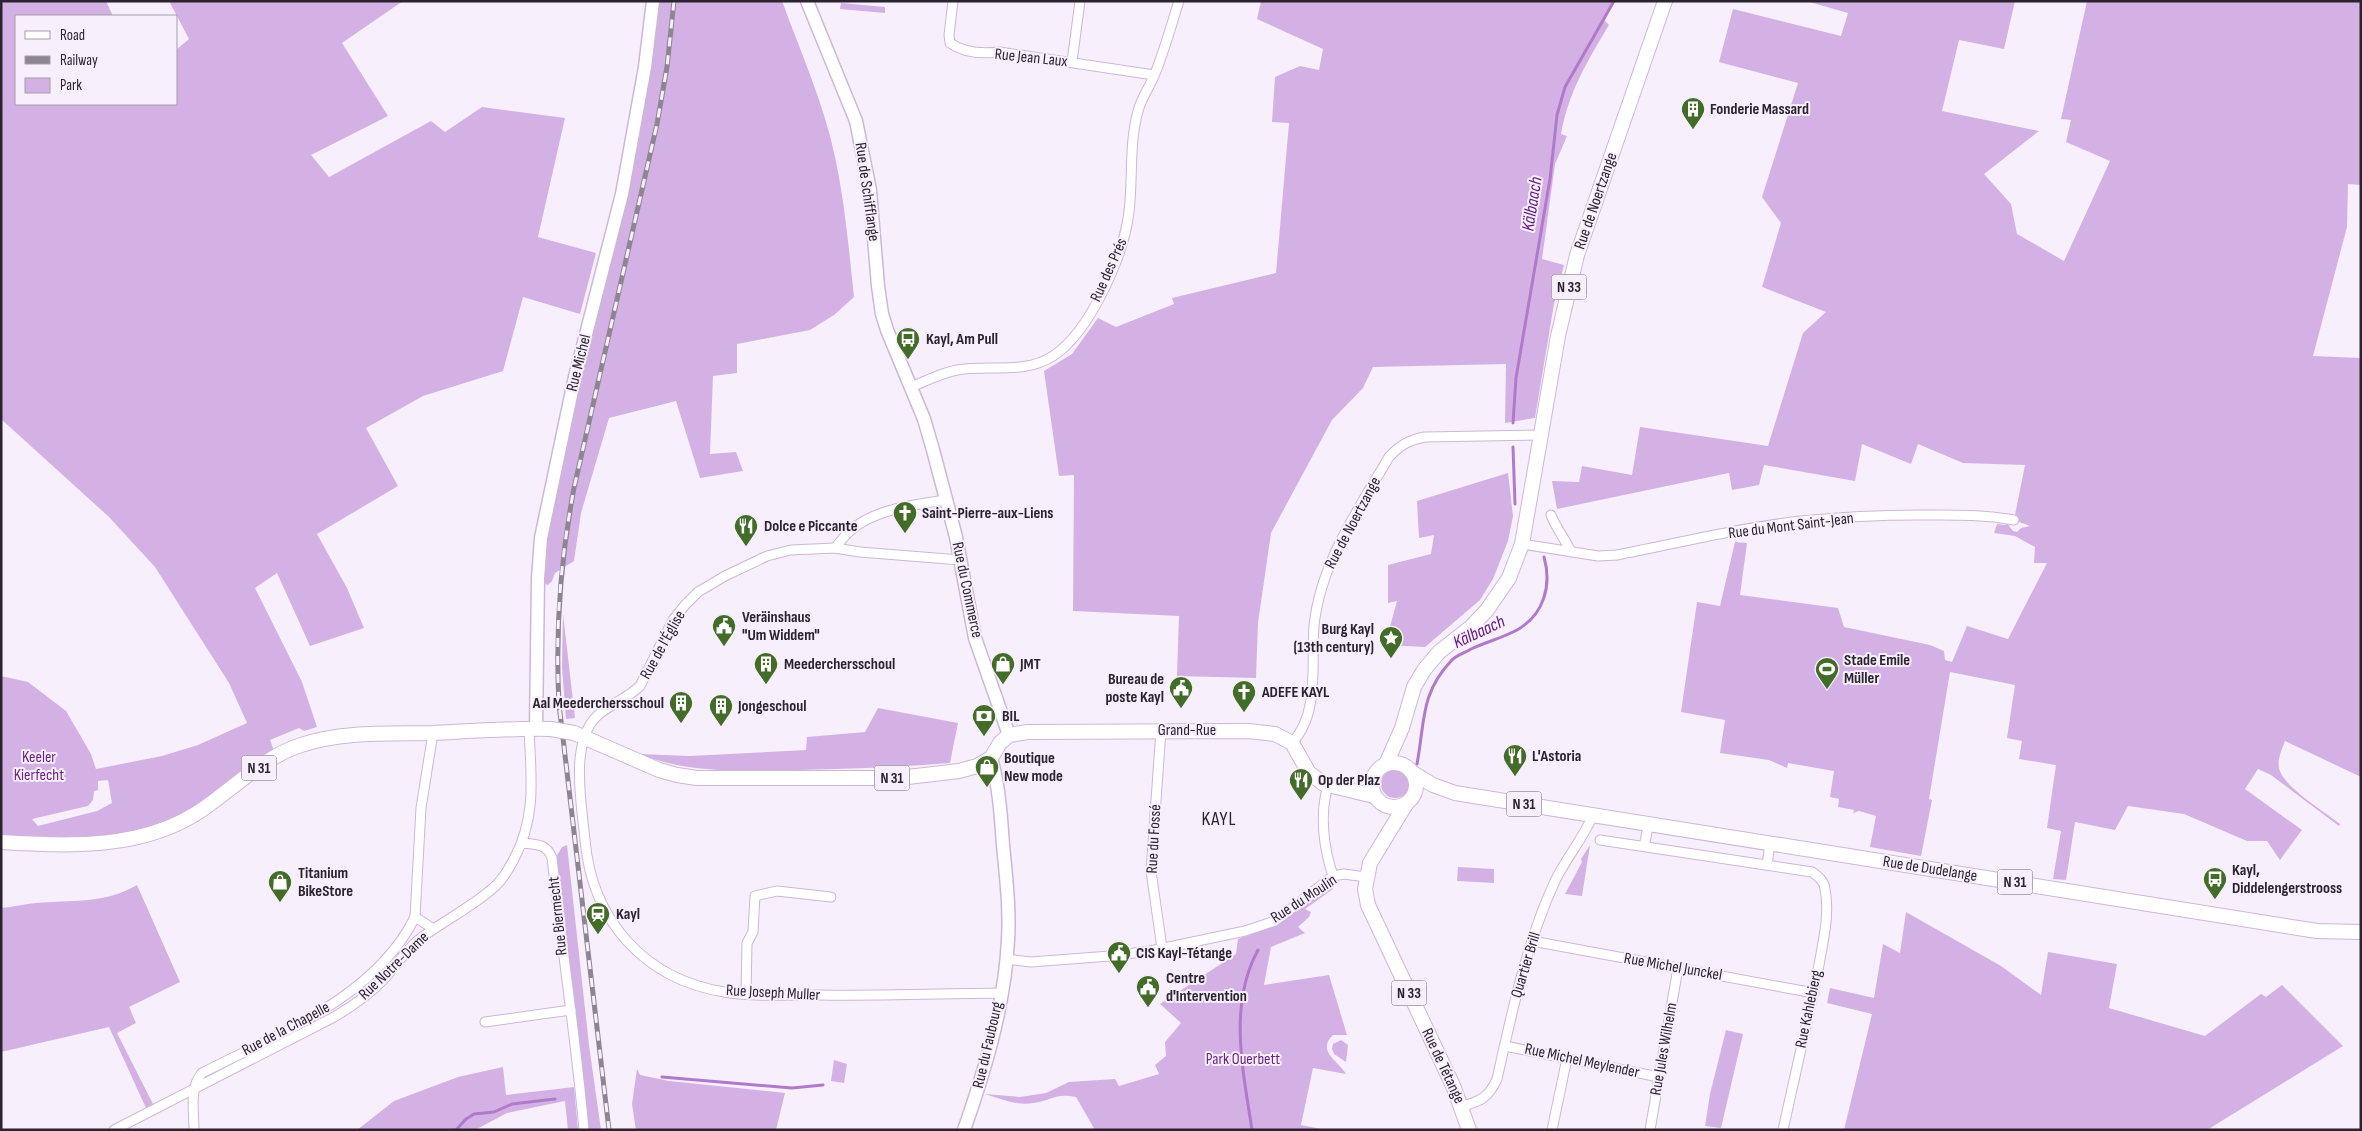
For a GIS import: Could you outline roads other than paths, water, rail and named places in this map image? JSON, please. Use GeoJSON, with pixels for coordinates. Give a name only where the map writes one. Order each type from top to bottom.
{"type":"FeatureCollection","features":[{"type":"Feature","properties":{"kind":"main road","name":"Rue Michel"},"geometry":{"type":"LineString","coordinates":[[533,729],[541,538],[574,382],[622,194],[645,68],[653,1]]}},
{"type":"Feature","properties":{"kind":"main road","name":"Rue de Schifflange"},"geometry":{"type":"LineString","coordinates":[[807,1],[856,121],[870,190],[882,314],[911,387]]}},
{"type":"Feature","properties":{"kind":"main road","name":"Rue de Noertzange"},"geometry":{"type":"LineString","coordinates":[[1402,728],[1414,687],[1424,670],[1439,652],[1471,627],[1487,610],[1509,578],[1522,544],[1564,303],[1577,255],[1665,1]]}},
{"type":"Feature","properties":{"kind":"main road","name":"Rue du Commerce"},"geometry":{"type":"LineString","coordinates":[[911,387],[931,442],[960,560],[976,638],[1009,735]]}},
{"type":"Feature","properties":{"kind":"main road","name":"N 33"},"geometry":{"type":"LineString","coordinates":[[1386,764],[1402,728]]}},
{"type":"Feature","properties":{"kind":"main road","name":"N 33"},"geometry":{"type":"LineString","coordinates":[[1402,728],[1410,770]]}},
{"type":"Feature","properties":{"kind":"main road","name":"N 31"},"geometry":{"type":"LineString","coordinates":[[1,842],[86,845],[145,836],[177,824],[202,810],[256,770],[299,745],[341,736],[551,729],[579,735],[659,770],[697,778],[899,778],[959,771],[977,766],[991,758],[1000,743],[1009,735]]}},
{"type":"Feature","properties":{"kind":"main road","name":"Grand-Rue"},"geometry":{"type":"LineString","coordinates":[[1009,735],[1028,732],[1248,731],[1275,734],[1292,743]]}},
{"type":"Feature","properties":{"kind":"main road"},"geometry":{"type":"LineString","coordinates":[[1292,743],[1309,773],[1335,787],[1379,800],[1391,807],[1410,801],[1416,790],[1410,770],[1394,763],[1386,764],[1374,776],[1359,784],[1335,787]]}},
{"type":"Feature","properties":{"kind":"main road"},"geometry":{"type":"LineString","coordinates":[[991,758],[996,774],[1006,886],[1008,940],[1006,960]]}},
{"type":"Feature","properties":{"kind":"main road","name":"Rue de Dudelange"},"geometry":{"type":"LineString","coordinates":[[1410,770],[1433,785],[1455,793]]}},
{"type":"Feature","properties":{"kind":"main road"},"geometry":{"type":"LineString","coordinates":[[1374,776],[1372,789],[1379,800],[1385,840]]}},
{"type":"Feature","properties":{"kind":"main road","name":"Rue de Dudelange"},"geometry":{"type":"LineString","coordinates":[[1410,801],[1431,793],[1455,793],[2317,931],[2361,932]]}},
{"type":"Feature","properties":{"kind":"main road","name":"N 33"},"geometry":{"type":"LineString","coordinates":[[1385,840],[1410,801]]}},
{"type":"Feature","properties":{"kind":"main road","name":"Rue de Tétange"},"geometry":{"type":"LineString","coordinates":[[1385,840],[1370,863],[1366,876],[1365,889],[1368,905],[1462,1106],[1469,1130]]}},
{"type":"Feature","properties":{"kind":"main road","name":"Rue du Faubourg"},"geometry":{"type":"LineString","coordinates":[[964,1130],[980,1085],[1006,960]]}},
{"type":"Feature","properties":{"kind":"street","name":"Rue Jean Laux"},"geometry":{"type":"LineString","coordinates":[[953,1],[948,35],[950,43],[959,49],[988,53],[1000,52],[1154,75]]}},
{"type":"Feature","properties":{"kind":"street"},"geometry":{"type":"LineString","coordinates":[[1072,62],[1080,1]]}},
{"type":"Feature","properties":{"kind":"street","name":"Rue des Prés"},"geometry":{"type":"LineString","coordinates":[[911,387],[956,370],[1014,368],[1034,364],[1052,356],[1071,341],[1087,320],[1119,255],[1129,211],[1134,128],[1138,108],[1154,75],[1179,1]]}},
{"type":"Feature","properties":{"kind":"street","name":"Rue de Noertzange"},"geometry":{"type":"LineString","coordinates":[[1292,743],[1300,734],[1304,725],[1310,700],[1314,627],[1323,582],[1332,558],[1389,457],[1399,446],[1411,440],[1425,437],[1540,436]]}},
{"type":"Feature","properties":{"kind":"street"},"geometry":{"type":"LineString","coordinates":[[835,548],[851,530],[879,514],[912,505],[945,500]]}},
{"type":"Feature","properties":{"kind":"street"},"geometry":{"type":"LineString","coordinates":[[1551,514],[1555,527],[1564,538],[1571,552]]}},
{"type":"Feature","properties":{"kind":"street","name":"Rue du Mont Saint-Jean"},"geometry":{"type":"LineString","coordinates":[[1522,544],[1598,556],[1617,555],[1744,530],[1800,522],[1882,515],[1996,516],[2014,520]]}},
{"type":"Feature","properties":{"kind":"street","name":"Rue de l'Église"},"geometry":{"type":"LineString","coordinates":[[579,735],[597,716],[632,694],[640,686],[673,620],[698,592],[725,576],[767,556],[791,550],[835,548],[860,552],[960,560]]}},
{"type":"Feature","properties":{"kind":"street","name":"Rue Notre-Dame"},"geometry":{"type":"LineString","coordinates":[[114,1130],[314,1029],[361,1000],[383,979],[413,945],[432,928],[492,890],[507,873],[522,843],[532,802],[533,729]]}},
{"type":"Feature","properties":{"kind":"street","name":"Rue du Fossé"},"geometry":{"type":"LineString","coordinates":[[1161,730],[1152,872],[1162,948]]}},
{"type":"Feature","properties":{"kind":"street"},"geometry":{"type":"LineString","coordinates":[[432,928],[416,917],[421,808],[434,733]]}},
{"type":"Feature","properties":{"kind":"street","name":"Rue Joseph Muller"},"geometry":{"type":"LineString","coordinates":[[579,735],[579,772],[587,861],[602,905],[620,934],[652,963],[676,977],[699,986],[746,994],[840,996],[1000,994]]}},
{"type":"Feature","properties":{"kind":"street"},"geometry":{"type":"LineString","coordinates":[[1333,876],[1329,863],[1322,812],[1335,787]]}},
{"type":"Feature","properties":{"kind":"street","name":"Quartier Brill"},"geometry":{"type":"LineString","coordinates":[[1462,1106],[1480,1102],[1490,1093],[1497,1080],[1520,978],[1532,941],[1555,881],[1570,854],[1585,834],[1593,815]]}},
{"type":"Feature","properties":{"kind":"street"},"geometry":{"type":"LineString","coordinates":[[1644,846],[1649,823]]}},
{"type":"Feature","properties":{"kind":"street"},"geometry":{"type":"LineString","coordinates":[[1600,840],[1767,865],[1770,843]]}},
{"type":"Feature","properties":{"kind":"street","name":"Rue Biermecht"},"geometry":{"type":"LineString","coordinates":[[522,843],[544,847],[549,850],[552,858],[584,1130]]}},
{"type":"Feature","properties":{"kind":"street","name":"Rue Kahlebierg"},"geometry":{"type":"LineString","coordinates":[[1767,865],[1812,872],[1821,879],[1825,888],[1825,928],[1814,993],[1783,1130]]}},
{"type":"Feature","properties":{"kind":"street","name":"Rue du Moulin"},"geometry":{"type":"LineString","coordinates":[[1006,960],[1031,962],[1110,956],[1162,948],[1245,931],[1275,921],[1333,876],[1344,874],[1366,876]]}},
{"type":"Feature","properties":{"kind":"street"},"geometry":{"type":"LineString","coordinates":[[746,994],[747,943],[753,932],[755,896],[777,891],[831,898]]}},
{"type":"Feature","properties":{"kind":"street","name":"Rue de la Chapelle"},"geometry":{"type":"LineString","coordinates":[[194,1090],[195,1081],[202,1073],[327,1009],[352,992],[381,964],[409,929],[416,917]]}},
{"type":"Feature","properties":{"kind":"street","name":"Rue Michel Junckel"},"geometry":{"type":"LineString","coordinates":[[1532,941],[1814,993]]}},
{"type":"Feature","properties":{"kind":"street","name":"Rue Jules Wilhelm"},"geometry":{"type":"LineString","coordinates":[[1650,1130],[1678,968]]}},
{"type":"Feature","properties":{"kind":"street"},"geometry":{"type":"LineString","coordinates":[[486,1022],[571,1010]]}},
{"type":"Feature","properties":{"kind":"street","name":"Rue Michel Meylender"},"geometry":{"type":"LineString","coordinates":[[1505,1046],[1660,1077]]}},
{"type":"Feature","properties":{"kind":"street"},"geometry":{"type":"LineString","coordinates":[[1552,1130],[1567,1058]]}},
{"type":"Feature","properties":{"kind":"street"},"geometry":{"type":"LineString","coordinates":[[194,1090],[194,1130]]}},
{"type":"Feature","properties":{"kind":"waterway","name":"Kälbaach"},"geometry":{"type":"LineString","coordinates":[[1513,423],[1516,378],[1550,179],[1557,115],[1565,87],[1614,1]]}},
{"type":"Feature","properties":{"kind":"waterway","name":"Kälbaach"},"geometry":{"type":"LineString","coordinates":[[1513,447],[1515,504]]}},
{"type":"Feature","properties":{"kind":"waterway","name":"Kälbaach"},"geometry":{"type":"LineString","coordinates":[[1417,764],[1425,709],[1434,685],[1441,673],[1455,657],[1517,630],[1534,616],[1540,608],[1546,588],[1547,578],[1544,557]]}},
{"type":"Feature","properties":{"kind":"waterway","name":"Kälbaach"},"geometry":{"type":"LineString","coordinates":[[1252,1130],[1240,1038],[1243,993],[1249,971],[1258,950]]}},
{"type":"Feature","properties":{"kind":"waterway"},"geometry":{"type":"LineString","coordinates":[[662,1077],[792,1088],[823,1085]]}},
{"type":"Feature","properties":{"kind":"waterway"},"geometry":{"type":"LineString","coordinates":[[456,1130],[466,1119],[474,1114],[494,1112],[512,1104],[555,1099]]}},
{"type":"Feature","properties":{"kind":"railway"},"geometry":{"type":"LineString","coordinates":[[609,1130],[559,704],[558,622],[565,542],[574,488],[657,124],[667,67],[674,1]]}},
{"type":"Feature","properties":{"kind":"place","name":"Fonderie Massard"},"geometry":{"type":"Point","coordinates":[1693,130]}},
{"type":"Feature","properties":{"kind":"place","name":"Kayl, Am Pull"},"geometry":{"type":"Point","coordinates":[908,360]}},
{"type":"Feature","properties":{"kind":"place","name":"Saint-Pierre-aux-Liens"},"geometry":{"type":"Point","coordinates":[905,534]}},
{"type":"Feature","properties":{"kind":"place","name":"Dolce e Piccante"},"geometry":{"type":"Point","coordinates":[746,547]}},
{"type":"Feature","properties":{"kind":"place","name":"Veräinshaus \"Um Widdem\""},"geometry":{"type":"Point","coordinates":[724,647]}},
{"type":"Feature","properties":{"kind":"place","name":"Burg Kayl (13th century)"},"geometry":{"type":"Point","coordinates":[1391,659]}},
{"type":"Feature","properties":{"kind":"place","name":"Meederchersschoul"},"geometry":{"type":"Point","coordinates":[766,685]}},
{"type":"Feature","properties":{"kind":"place","name":"JMT"},"geometry":{"type":"Point","coordinates":[1003,685]}},
{"type":"Feature","properties":{"kind":"place","name":"Stade Emile Müller"},"geometry":{"type":"Point","coordinates":[1827,690]}},
{"type":"Feature","properties":{"kind":"place","name":"Bureau de poste Kayl"},"geometry":{"type":"Point","coordinates":[1181,709]}},
{"type":"Feature","properties":{"kind":"place","name":"ADEFE KAYL"},"geometry":{"type":"Point","coordinates":[1244,713]}},
{"type":"Feature","properties":{"kind":"place","name":"Aal Meederchersschoul"},"geometry":{"type":"Point","coordinates":[681,724]}},
{"type":"Feature","properties":{"kind":"place","name":"Jongeschoul"},"geometry":{"type":"Point","coordinates":[721,727]}},
{"type":"Feature","properties":{"kind":"place","name":"BIL"},"geometry":{"type":"Point","coordinates":[984,737]}},
{"type":"Feature","properties":{"kind":"place","name":"L'Astoria"},"geometry":{"type":"Point","coordinates":[1515,777]}},
{"type":"Feature","properties":{"kind":"place","name":"Boutique New mode"},"geometry":{"type":"Point","coordinates":[987,788]}},
{"type":"Feature","properties":{"kind":"place","name":"Op der Plaz"},"geometry":{"type":"Point","coordinates":[1301,801]}},
{"type":"Feature","properties":{"kind":"place","name":"Kayl, Diddelengerstrooss"},"geometry":{"type":"Point","coordinates":[2215,900]}},
{"type":"Feature","properties":{"kind":"place","name":"Titanium BikeStore"},"geometry":{"type":"Point","coordinates":[280,903]}},
{"type":"Feature","properties":{"kind":"place","name":"Kayl"},"geometry":{"type":"Point","coordinates":[598,935]}},
{"type":"Feature","properties":{"kind":"place","name":"CIS Kayl-Tétange"},"geometry":{"type":"Point","coordinates":[1119,974]}},
{"type":"Feature","properties":{"kind":"place","name":"Centre d'Intervention"},"geometry":{"type":"Point","coordinates":[1148,1008]}},
{"type":"Feature","properties":{"kind":"district","name":"KAYL"},"geometry":{"type":"Point","coordinates":[1219,819]}},
{"type":"Feature","properties":{"kind":"park label","name":"Keeler Kierfecht"},"geometry":{"type":"Point","coordinates":[39,766]}},
{"type":"Feature","properties":{"kind":"park label","name":"Park Ouerbett"},"geometry":{"type":"Point","coordinates":[1243,1059]}}]}
